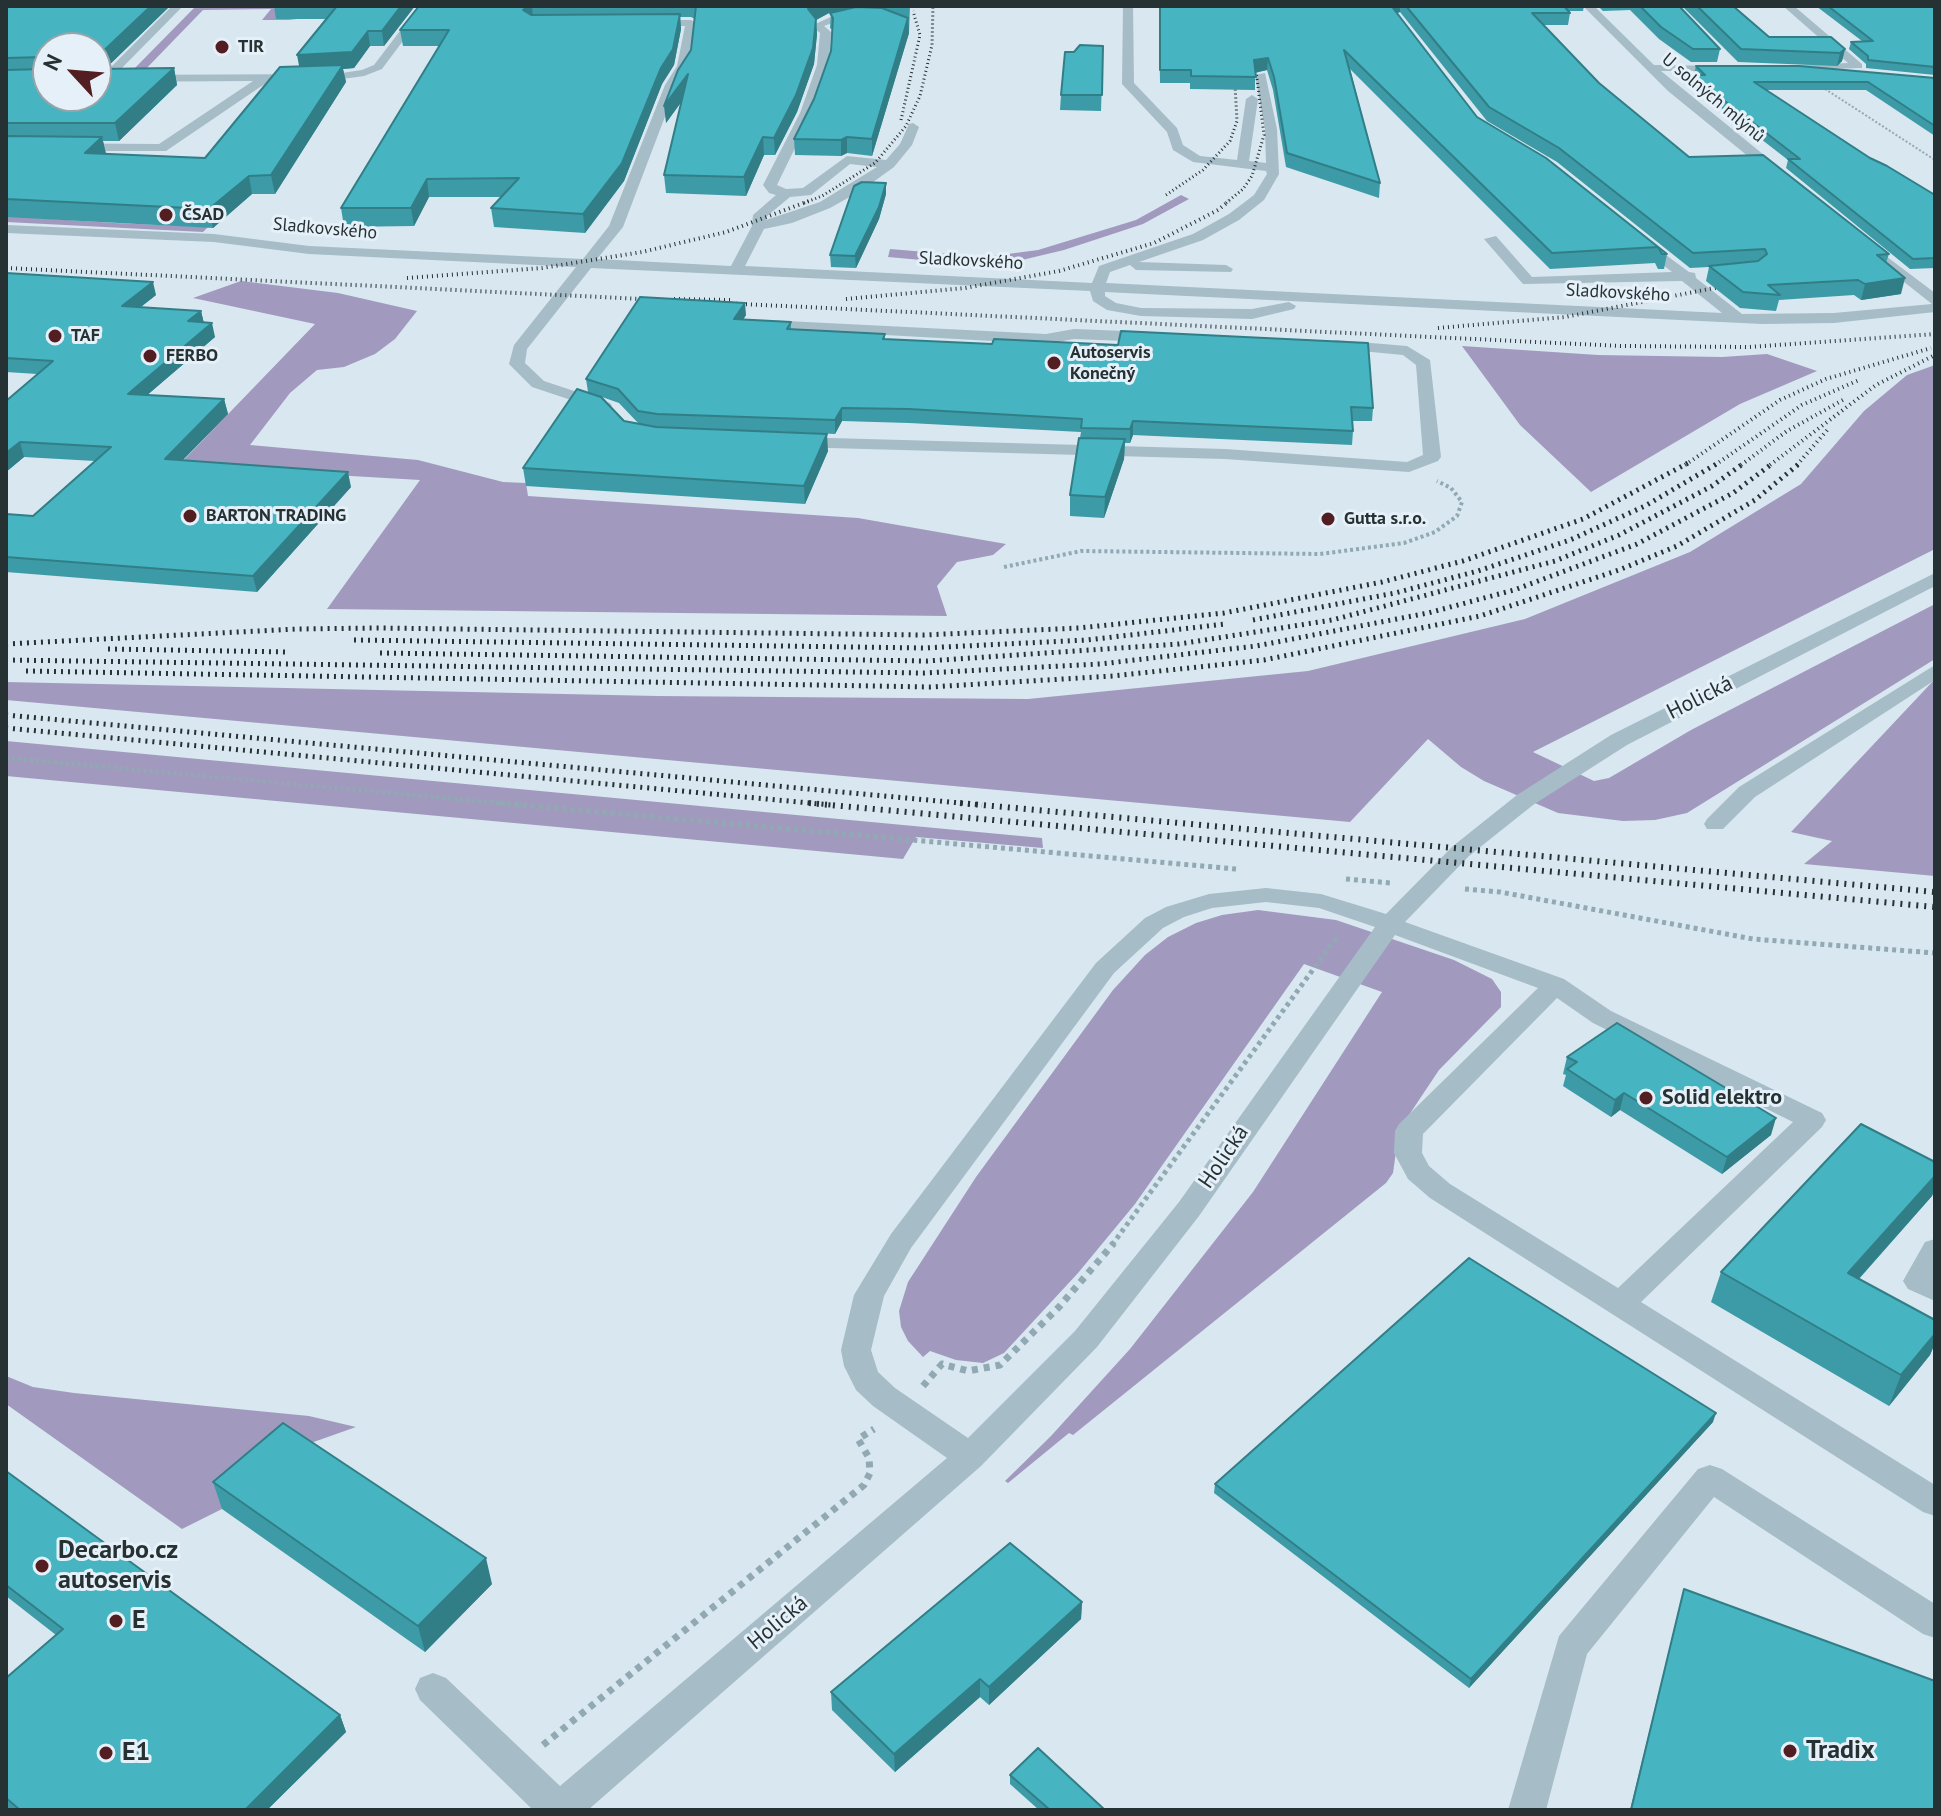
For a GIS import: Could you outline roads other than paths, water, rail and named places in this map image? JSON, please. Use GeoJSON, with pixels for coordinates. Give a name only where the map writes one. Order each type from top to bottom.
{"type":"FeatureCollection","features":[{"type":"Feature","properties":{"kind":"street"},"geometry":{"type":"LineString","coordinates":[[112,68],[178,6]]}},
{"type":"Feature","properties":{"kind":"street"},"geometry":{"type":"LineString","coordinates":[[112,79],[335,77],[375,70],[424,6]]}},
{"type":"Feature","properties":{"kind":"street"},"geometry":{"type":"LineString","coordinates":[[1128,6],[1128,84],[1173,131],[1177,147],[1185,155],[1273,168]]}},
{"type":"Feature","properties":{"kind":"street","name":"U solných mlýnů"},"geometry":{"type":"LineString","coordinates":[[1588,6],[1649,68],[1789,183]]}},
{"type":"Feature","properties":{"kind":"street"},"geometry":{"type":"LineString","coordinates":[[1788,6],[1858,66],[1797,68]]}},
{"type":"Feature","properties":{"kind":"street"},"geometry":{"type":"LineString","coordinates":[[872,15],[841,16],[816,26],[826,32],[823,65],[806,113],[770,185],[774,190],[801,194],[847,160],[889,164]]}},
{"type":"Feature","properties":{"kind":"street"},"geometry":{"type":"LineString","coordinates":[[621,420],[611,408],[538,384],[517,364],[519,348],[616,227],[671,85],[683,66],[691,23],[628,24]]}},
{"type":"Feature","properties":{"kind":"street"},"geometry":{"type":"LineString","coordinates":[[1649,68],[1733,67],[1722,57]]}},
{"type":"Feature","properties":{"kind":"street"},"geometry":{"type":"LineString","coordinates":[[1783,67],[1863,74]]}},
{"type":"Feature","properties":{"kind":"street"},"geometry":{"type":"LineString","coordinates":[[1261,75],[1271,129],[1273,174],[1259,197],[1234,217],[1164,251],[1104,269],[1097,288],[1098,298],[1112,307],[1141,312],[1252,314],[1323,299]]}},
{"type":"Feature","properties":{"kind":"street"},"geometry":{"type":"LineString","coordinates":[[6,147],[162,148],[267,77]]}},
{"type":"Feature","properties":{"kind":"street"},"geometry":{"type":"LineString","coordinates":[[172,90],[250,89]]}},
{"type":"Feature","properties":{"kind":"street"},"geometry":{"type":"LineString","coordinates":[[1242,165],[1250,129],[1252,99]]}},
{"type":"Feature","properties":{"kind":"street"},"geometry":{"type":"LineString","coordinates":[[759,226],[787,220],[833,201],[889,164],[906,145],[913,127]]}},
{"type":"Feature","properties":{"kind":"street"},"geometry":{"type":"LineString","coordinates":[[736,270],[759,226],[760,215],[786,193]]}},
{"type":"Feature","properties":{"kind":"street","name":"Sladkovského"},"geometry":{"type":"LineString","coordinates":[[6,229],[214,238],[284,249],[1738,318],[1801,320],[1935,308]]}},
{"type":"Feature","properties":{"kind":"street"},"geometry":{"type":"LineString","coordinates":[[1625,229],[1738,318]]}},
{"type":"Feature","properties":{"kind":"street"},"geometry":{"type":"LineString","coordinates":[[1847,230],[1935,300]]}},
{"type":"Feature","properties":{"kind":"street"},"geometry":{"type":"LineString","coordinates":[[1491,239],[1528,281],[1711,273]]}},
{"type":"Feature","properties":{"kind":"street"},"geometry":{"type":"LineString","coordinates":[[1118,264],[1226,269]]}},
{"type":"Feature","properties":{"kind":"street"},"geometry":{"type":"LineString","coordinates":[[766,325],[1046,339],[1074,334],[1166,338]]}},
{"type":"Feature","properties":{"kind":"street"},"geometry":{"type":"LineString","coordinates":[[773,442],[1225,454],[1409,467],[1432,457],[1424,363],[1407,351],[1319,345]]}},
{"type":"Feature","properties":{"kind":"street","name":"Holická"},"geometry":{"type":"LineString","coordinates":[[559,1810],[970,1457],[1086,1339],[1189,1209],[1347,980],[1401,911],[1461,851],[1525,800],[1642,728],[1935,579]]}},
{"type":"Feature","properties":{"kind":"street"},"geometry":{"type":"LineString","coordinates":[[1715,824],[1747,792],[1935,671]]}},
{"type":"Feature","properties":{"kind":"street"},"geometry":{"type":"LineString","coordinates":[[970,1457],[902,1410],[867,1381],[859,1366],[856,1350],[859,1325],[877,1278],[901,1241],[1105,968],[1154,923],[1175,912],[1209,901],[1266,895],[1294,897],[1348,909],[1555,985],[1602,1017],[1812,1120],[1620,1304]]}},
{"type":"Feature","properties":{"kind":"street"},"geometry":{"type":"LineString","coordinates":[[1555,985],[1409,1131],[1408,1153],[1418,1172],[1440,1191],[1935,1502]]}},
{"type":"Feature","properties":{"kind":"street"},"geometry":{"type":"LineString","coordinates":[[1935,1250],[1918,1281],[1935,1290]]}},
{"type":"Feature","properties":{"kind":"street"},"geometry":{"type":"LineString","coordinates":[[1527,1810],[1571,1647],[1710,1478],[1935,1623]]}},
{"type":"Feature","properties":{"kind":"street"},"geometry":{"type":"LineString","coordinates":[[433,1689],[559,1810]]}},
{"type":"Feature","properties":{"kind":"railway"},"geometry":{"type":"LineString","coordinates":[[804,203],[822,196],[875,163],[906,126],[920,96],[932,45],[933,6]]}},
{"type":"Feature","properties":{"kind":"railway"},"geometry":{"type":"LineString","coordinates":[[1226,203],[1243,189],[1252,176],[1264,135],[1248,6]]}},
{"type":"Feature","properties":{"kind":"railway"},"geometry":{"type":"LineString","coordinates":[[901,120],[920,35],[913,11]]}},
{"type":"Feature","properties":{"kind":"railway"},"geometry":{"type":"LineString","coordinates":[[1166,195],[1203,170],[1230,141],[1237,121],[1234,67]]}},
{"type":"Feature","properties":{"kind":"railway"},"geometry":{"type":"LineString","coordinates":[[407,278],[542,268],[642,252],[726,232],[809,201]]}},
{"type":"Feature","properties":{"kind":"railway"},"geometry":{"type":"LineString","coordinates":[[846,299],[965,288],[1059,271],[1154,243],[1218,210],[1229,201]]}},
{"type":"Feature","properties":{"kind":"railway"},"geometry":{"type":"LineString","coordinates":[[6,268],[661,300]]}},
{"type":"Feature","properties":{"kind":"railway"},"geometry":{"type":"LineString","coordinates":[[1438,328],[1565,317],[1735,284]]}},
{"type":"Feature","properties":{"kind":"railway"},"geometry":{"type":"LineString","coordinates":[[674,299],[730,300]]}},
{"type":"Feature","properties":{"kind":"railway"},"geometry":{"type":"LineString","coordinates":[[721,303],[1620,346],[1749,347],[1935,334]]}},
{"type":"Feature","properties":{"kind":"railway"},"geometry":{"type":"LineString","coordinates":[[1688,463],[1780,400],[1826,379],[1931,348]]}},
{"type":"Feature","properties":{"kind":"railway"},"geometry":{"type":"LineString","coordinates":[[1770,465],[1876,385],[1935,355]]}},
{"type":"Feature","properties":{"kind":"railway"},"geometry":{"type":"LineString","coordinates":[[1717,463],[1802,405],[1859,380]]}},
{"type":"Feature","properties":{"kind":"railway"},"geometry":{"type":"LineString","coordinates":[[1741,465],[1787,431],[1843,400]]}},
{"type":"Feature","properties":{"kind":"railway"},"geometry":{"type":"LineString","coordinates":[[1797,465],[1829,428]]}},
{"type":"Feature","properties":{"kind":"railway"},"geometry":{"type":"LineString","coordinates":[[6,644],[297,629],[378,628],[924,635],[1079,628],[1224,613],[1382,582],[1463,561],[1583,519],[1688,463]]}},
{"type":"Feature","properties":{"kind":"railway"},"geometry":{"type":"LineString","coordinates":[[1253,620],[1395,593],[1478,571],[1570,540],[1645,506],[1717,463]]}},
{"type":"Feature","properties":{"kind":"railway"},"geometry":{"type":"LineString","coordinates":[[380,653],[927,661],[1179,644],[1332,620],[1555,561],[1619,535],[1712,486],[1744,463]]}},
{"type":"Feature","properties":{"kind":"railway"},"geometry":{"type":"LineString","coordinates":[[6,660],[924,673],[1100,664],[1256,646],[1428,613],[1514,590],[1637,544],[1733,493],[1773,463]]}},
{"type":"Feature","properties":{"kind":"railway"},"geometry":{"type":"LineString","coordinates":[[26,671],[930,687],[1113,676],[1264,660],[1480,616],[1619,570],[1677,546],[1755,500],[1800,463]]}},
{"type":"Feature","properties":{"kind":"railway"},"geometry":{"type":"LineString","coordinates":[[354,640],[924,648],[1087,640],[1225,624]]}},
{"type":"Feature","properties":{"kind":"railway"},"geometry":{"type":"LineString","coordinates":[[108,649],[288,652]]}},
{"type":"Feature","properties":{"kind":"railway"},"geometry":{"type":"LineString","coordinates":[[6,715],[982,805]]}},
{"type":"Feature","properties":{"kind":"railway"},"geometry":{"type":"LineString","coordinates":[[6,728],[831,805]]}},
{"type":"Feature","properties":{"kind":"railway"},"geometry":{"type":"LineString","coordinates":[[809,803],[1935,907]]}},
{"type":"Feature","properties":{"kind":"railway"},"geometry":{"type":"LineString","coordinates":[[960,803],[1935,892]]}},
{"type":"Feature","properties":{"kind":"place","name":"TIR"},"geometry":{"type":"Point","coordinates":[222,47]}},
{"type":"Feature","properties":{"kind":"place","name":"ČSAD"},"geometry":{"type":"Point","coordinates":[166,215]}},
{"type":"Feature","properties":{"kind":"place","name":"TAF"},"geometry":{"type":"Point","coordinates":[55,336]}},
{"type":"Feature","properties":{"kind":"place","name":"FERBO"},"geometry":{"type":"Point","coordinates":[150,356]}},
{"type":"Feature","properties":{"kind":"place","name":"Autoservis Konečný"},"geometry":{"type":"Point","coordinates":[1054,363]}},
{"type":"Feature","properties":{"kind":"place","name":"BARTON TRADING"},"geometry":{"type":"Point","coordinates":[190,516]}},
{"type":"Feature","properties":{"kind":"place","name":"Gutta s.r.o."},"geometry":{"type":"Point","coordinates":[1328,519]}},
{"type":"Feature","properties":{"kind":"place","name":"Solid elektro"},"geometry":{"type":"Point","coordinates":[1646,1098]}},
{"type":"Feature","properties":{"kind":"place","name":"Decarbo.cz autoservis"},"geometry":{"type":"Point","coordinates":[42,1566]}},
{"type":"Feature","properties":{"kind":"place","name":"E"},"geometry":{"type":"Point","coordinates":[116,1621]}},
{"type":"Feature","properties":{"kind":"place","name":"Tradix"},"geometry":{"type":"Point","coordinates":[1790,1751]}},
{"type":"Feature","properties":{"kind":"place","name":"E1"},"geometry":{"type":"Point","coordinates":[106,1753]}}]}
